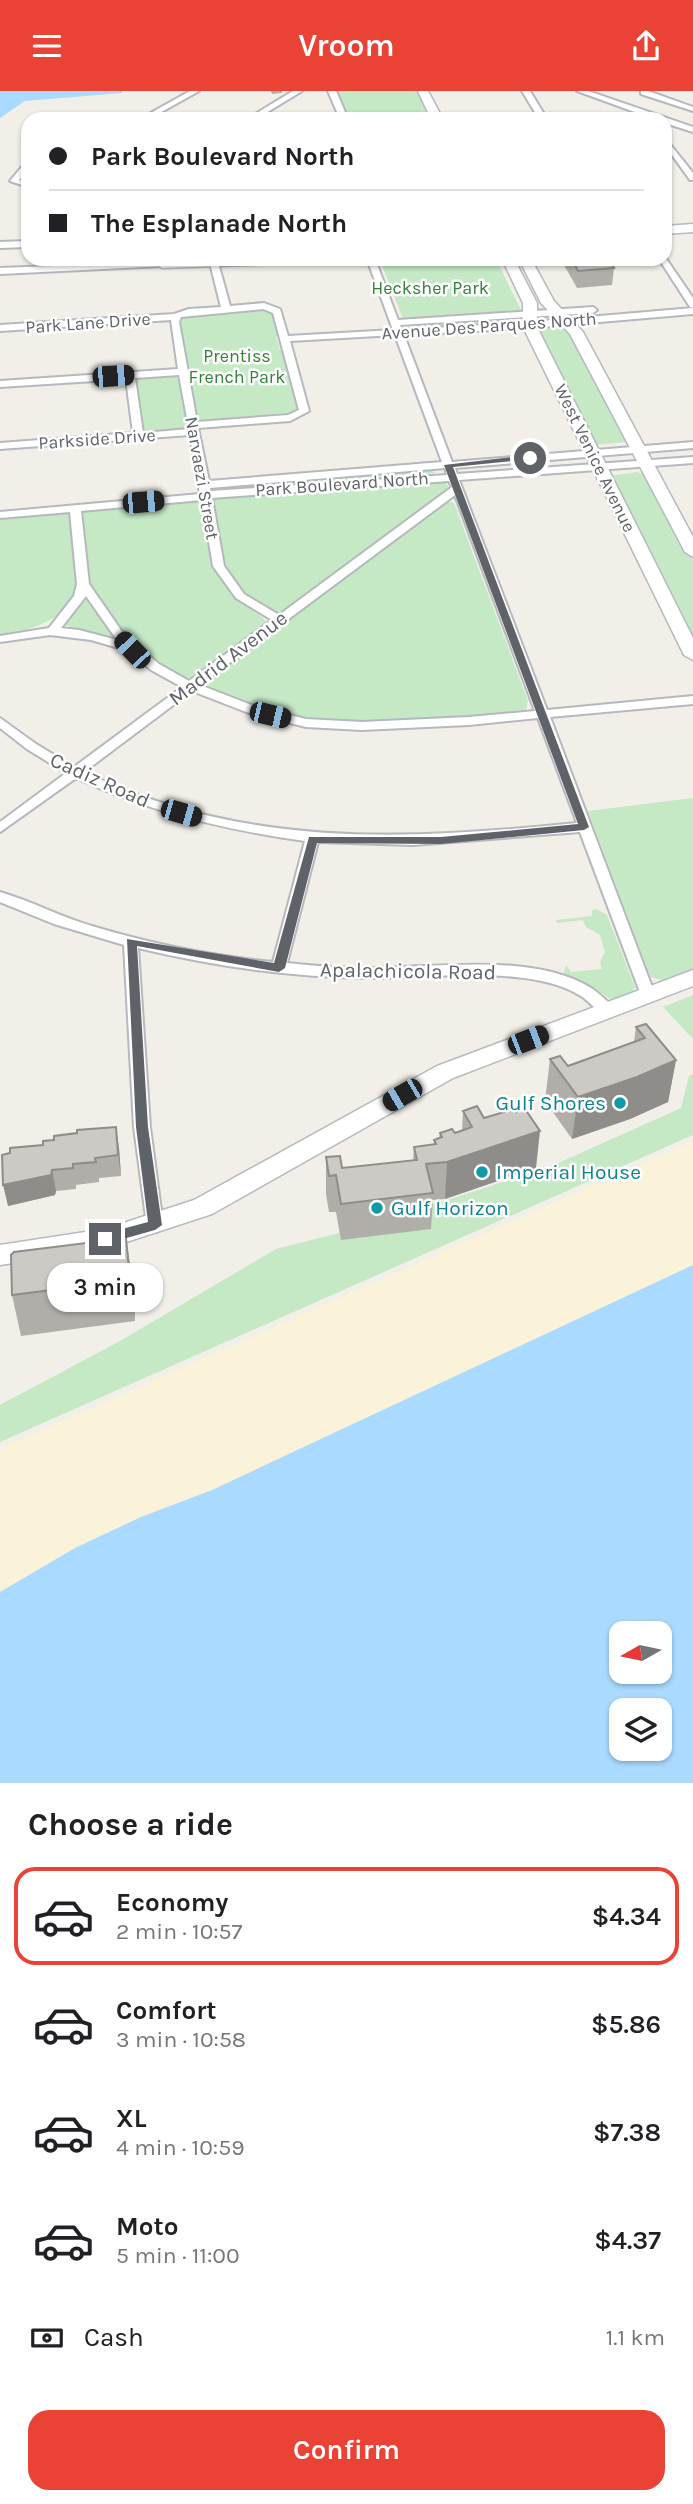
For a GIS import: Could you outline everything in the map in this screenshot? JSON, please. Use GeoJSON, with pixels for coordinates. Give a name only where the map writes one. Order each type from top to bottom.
{"type":"FeatureCollection","features":[{"type":"Feature","properties":{"kind":"street"},"geometry":{"type":"LineString","coordinates":[[157,112],[195,91]]}},
{"type":"Feature","properties":{"kind":"street"},"geometry":{"type":"LineString","coordinates":[[263,112],[298,91]]}},
{"type":"Feature","properties":{"kind":"street"},"geometry":{"type":"LineString","coordinates":[[332,91],[341,112]]}},
{"type":"Feature","properties":{"kind":"street"},"geometry":{"type":"LineString","coordinates":[[423,91],[434,112]]}},
{"type":"Feature","properties":{"kind":"street"},"geometry":{"type":"LineString","coordinates":[[437,91],[448,112]]}},
{"type":"Feature","properties":{"kind":"street"},"geometry":{"type":"LineString","coordinates":[[526,91],[539,112]]}},
{"type":"Feature","properties":{"kind":"street"},"geometry":{"type":"LineString","coordinates":[[581,91],[637,112]]}},
{"type":"Feature","properties":{"kind":"street"},"geometry":{"type":"LineString","coordinates":[[615,103],[646,92],[693,110]]}},
{"type":"Feature","properties":{"kind":"street"},"geometry":{"type":"LineString","coordinates":[[672,123],[693,130]]}},
{"type":"Feature","properties":{"kind":"street"},"geometry":{"type":"LineString","coordinates":[[672,145],[693,178]]}},
{"type":"Feature","properties":{"kind":"street"},"geometry":{"type":"LineString","coordinates":[[21,173],[14,181],[21,183]]}},
{"type":"Feature","properties":{"kind":"street"},"geometry":{"type":"LineString","coordinates":[[672,229],[693,228]]}},
{"type":"Feature","properties":{"kind":"street"},"geometry":{"type":"LineString","coordinates":[[672,236],[693,234]]}},
{"type":"Feature","properties":{"kind":"street"},"geometry":{"type":"LineString","coordinates":[[0,245],[21,244]]}},
{"type":"Feature","properties":{"kind":"street"},"geometry":{"type":"LineString","coordinates":[[0,271],[120,266]]}},
{"type":"Feature","properties":{"kind":"street"},"geometry":{"type":"LineString","coordinates":[[215,266],[226,309]]}},
{"type":"Feature","properties":{"kind":"street"},"geometry":{"type":"LineString","coordinates":[[373,266],[648,995]]}},
{"type":"Feature","properties":{"kind":"street","name":"West Venice Avenue"},"geometry":{"type":"LineString","coordinates":[[512,266],[529,300],[530,319],[693,655]]}},
{"type":"Feature","properties":{"kind":"street","name":"West Venice Avenue"},"geometry":{"type":"LineString","coordinates":[[529,266],[546,300],[563,317],[639,449],[693,552]]}},
{"type":"Feature","properties":{"kind":"street"},"geometry":{"type":"LineString","coordinates":[[668,266],[693,305]]}},
{"type":"Feature","properties":{"kind":"street","name":"Avenue Des Parques North"},"geometry":{"type":"LineString","coordinates":[[530,319],[693,305]]}},
{"type":"Feature","properties":{"kind":"street"},"geometry":{"type":"LineString","coordinates":[[176,317],[189,312],[264,306],[275,309],[285,339]]}},
{"type":"Feature","properties":{"kind":"street","name":"Avenue Des Parques North"},"geometry":{"type":"LineString","coordinates":[[285,339],[396,328],[693,311]]}},
{"type":"Feature","properties":{"kind":"street","name":"Park Lane Drive"},"geometry":{"type":"LineString","coordinates":[[0,328],[176,317]]}},
{"type":"Feature","properties":{"kind":"street","name":"Narvaezi Street"},"geometry":{"type":"LineString","coordinates":[[176,317],[216,558],[226,580],[250,604],[279,620]]}},
{"type":"Feature","properties":{"kind":"street","name":"Parkside Drive"},"geometry":{"type":"LineString","coordinates":[[0,446],[138,436],[290,418],[303,413],[304,408],[285,339]]}},
{"type":"Feature","properties":{"kind":"street"},"geometry":{"type":"LineString","coordinates":[[0,384],[183,372]]}},
{"type":"Feature","properties":{"kind":"street"},"geometry":{"type":"LineString","coordinates":[[130,375],[138,436]]}},
{"type":"Feature","properties":{"kind":"street","name":"Park Boulevard North"},"geometry":{"type":"LineString","coordinates":[[452,477],[593,453],[693,445]]}},
{"type":"Feature","properties":{"kind":"street","name":"Park Boulevard North"},"geometry":{"type":"LineString","coordinates":[[0,515],[204,492],[693,460]]}},
{"type":"Feature","properties":{"kind":"street","name":"Madrid Avenue"},"geometry":{"type":"LineString","coordinates":[[0,828],[279,620],[452,477]]}},
{"type":"Feature","properties":{"kind":"street"},"geometry":{"type":"LineString","coordinates":[[54,629],[80,596],[83,584],[75,508]]}},
{"type":"Feature","properties":{"kind":"street"},"geometry":{"type":"LineString","coordinates":[[83,584],[99,610],[132,650],[190,688],[260,712],[323,725],[410,725],[693,701]]}},
{"type":"Feature","properties":{"kind":"street"},"geometry":{"type":"LineString","coordinates":[[0,639],[54,629],[132,650]]}},
{"type":"Feature","properties":{"kind":"street","name":"Cadiz Road"},"geometry":{"type":"LineString","coordinates":[[0,722],[34,750],[74,773],[181,813],[238,828],[312,840],[428,841],[584,827]]}},
{"type":"Feature","properties":{"kind":"street"},"geometry":{"type":"LineString","coordinates":[[279,968],[312,840]]}},
{"type":"Feature","properties":{"kind":"street","name":"Apalachicola Road"},"geometry":{"type":"LineString","coordinates":[[0,897],[66,923],[131,941],[279,968],[361,973],[500,970],[578,988],[597,998],[607,1009]]}},
{"type":"Feature","properties":{"kind":"street"},"geometry":{"type":"LineString","coordinates":[[131,941],[142,1127],[155,1225]]}},
{"type":"Feature","properties":{"kind":"street"},"geometry":{"type":"LineString","coordinates":[[0,1255],[83,1244],[155,1225],[245,1186],[445,1072],[693,978]]}},
{"type":"Feature","properties":{"kind":"green space"},"geometry":{"type":"Polygon","coordinates":[[[337,91],[418,91],[428,112],[346,112],[337,91]]]}},
{"type":"Feature","properties":{"kind":"green space","name":"Hecksher Park"},"geometry":{"type":"Polygon","coordinates":[[[382,266],[499,266],[521,310],[403,319],[382,266]]]}},
{"type":"Feature","properties":{"kind":"green space","name":"Prentiss French Park"},"geometry":{"type":"Polygon","coordinates":[[[259,309],[273,313],[280,335],[276,337],[280,350],[284,350],[299,409],[290,415],[283,413],[198,421],[178,319],[181,316],[259,309]]]}},
{"type":"Feature","properties":{"kind":"green space"},"geometry":{"type":"Polygon","coordinates":[[[513,318],[516,322],[409,330],[402,327],[410,324],[513,318]]]}},
{"type":"Feature","properties":{"kind":"green space"},"geometry":{"type":"Polygon","coordinates":[[[560,327],[570,330],[627,442],[594,445],[537,330],[560,327]]]}},
{"type":"Feature","properties":{"kind":"green space"},"geometry":{"type":"Polygon","coordinates":[[[171,374],[180,380],[188,426],[180,430],[143,434],[134,380],[171,374]]]}},
{"type":"Feature","properties":{"kind":"green space"},"geometry":{"type":"Polygon","coordinates":[[[430,470],[436,473],[222,491],[216,489],[220,486],[430,470]]]}},
{"type":"Feature","properties":{"kind":"green space"},"geometry":{"type":"Polygon","coordinates":[[[637,472],[648,476],[693,560],[693,644],[610,476],[637,472]]]}},
{"type":"Feature","properties":{"kind":"green space"},"geometry":{"type":"Polygon","coordinates":[[[445,481],[449,488],[445,493],[282,613],[269,611],[245,593],[235,583],[223,558],[211,500],[214,498],[445,481]]]}},
{"type":"Feature","properties":{"kind":"green space"},"geometry":{"type":"Polygon","coordinates":[[[192,500],[202,504],[211,554],[220,578],[236,598],[267,622],[195,677],[181,677],[166,670],[132,643],[93,594],[85,574],[80,516],[86,510],[192,500]]]}},
{"type":"Feature","properties":{"kind":"green space"},"geometry":{"type":"Polygon","coordinates":[[[446,501],[454,503],[528,701],[526,710],[503,715],[395,723],[317,722],[253,708],[202,687],[203,682],[446,501]]]}},
{"type":"Feature","properties":{"kind":"green space"},"geometry":{"type":"Polygon","coordinates":[[[67,511],[71,513],[76,563],[73,597],[65,609],[51,620],[0,637],[0,517],[67,511]]]}},
{"type":"Feature","properties":{"kind":"green space"},"geometry":{"type":"Polygon","coordinates":[[[86,600],[112,636],[105,637],[65,625],[82,601],[86,600]]]}},
{"type":"Feature","properties":{"kind":"green space"},"geometry":{"type":"Polygon","coordinates":[[[693,798],[693,972],[666,981],[651,977],[648,971],[588,811],[693,798]]]}},
{"type":"Feature","properties":{"kind":"green space"},"geometry":{"type":"Polygon","coordinates":[[[596,909],[607,915],[635,987],[630,995],[610,999],[591,986],[563,975],[566,965],[571,972],[602,969],[600,962],[605,952],[600,935],[586,927],[583,920],[557,923],[556,920],[592,916],[592,910],[596,909]]]}},
{"type":"Feature","properties":{"kind":"green space"},"geometry":{"type":"Polygon","coordinates":[[[693,995],[693,1039],[663,1007],[693,995]]]}},
{"type":"Feature","properties":{"kind":"green space"},"geometry":{"type":"Polygon","coordinates":[[[693,1074],[693,1135],[0,1442],[0,1405],[120,1341],[276,1249],[374,1224],[554,1165],[681,1108],[689,1076],[693,1074]]]}},
{"type":"Feature","properties":{"kind":"sand"},"geometry":{"type":"Polygon","coordinates":[[[693,1141],[693,1265],[212,1490],[141,1517],[75,1548],[0,1592],[0,1449],[693,1141]]]}},
{"type":"Feature","properties":{"kind":"water"},"geometry":{"type":"Polygon","coordinates":[[[0,91],[122,93],[25,101],[0,118],[0,91]]]}},
{"type":"Feature","properties":{"kind":"water"},"geometry":{"type":"Polygon","coordinates":[[[693,1265],[693,1783],[0,1783],[0,1592],[75,1548],[141,1517],[212,1490],[693,1265]]]}},
{"type":"Feature","properties":{"kind":"building"},"geometry":{"type":"Polygon","coordinates":[[[576,266],[614,268],[578,271],[576,266]]]}},
{"type":"Feature","properties":{"kind":"building"},"geometry":{"type":"Polygon","coordinates":[[[646,1024],[676,1060],[637,1077],[578,1097],[550,1059],[560,1056],[568,1066],[645,1038],[636,1027],[646,1024]]]}},
{"type":"Feature","properties":{"kind":"building"},"geometry":{"type":"Polygon","coordinates":[[[477,1106],[484,1118],[514,1109],[516,1112],[525,1109],[540,1131],[447,1162],[426,1164],[433,1193],[341,1204],[336,1175],[329,1176],[326,1157],[340,1156],[342,1168],[417,1160],[414,1147],[436,1144],[434,1140],[442,1137],[440,1133],[452,1129],[455,1133],[472,1127],[463,1111],[477,1106]]]}},
{"type":"Feature","properties":{"kind":"building"},"geometry":{"type":"Polygon","coordinates":[[[116,1127],[118,1155],[95,1158],[96,1162],[73,1164],[73,1168],[52,1170],[51,1175],[3,1185],[2,1155],[10,1153],[10,1148],[43,1145],[43,1141],[54,1140],[54,1136],[77,1133],[77,1130],[116,1127]]]}},
{"type":"Feature","properties":{"kind":"building"},"geometry":{"type":"Polygon","coordinates":[[[126,1238],[130,1280],[12,1295],[11,1255],[14,1252],[126,1238]]]}},
{"type":"Feature","properties":{"kind":"place","name":"Gulf Shores"},"geometry":{"type":"Point","coordinates":[620,1103]}},
{"type":"Feature","properties":{"kind":"place","name":"Imperial House"},"geometry":{"type":"Point","coordinates":[482,1172]}},
{"type":"Feature","properties":{"kind":"place","name":"Gulf Horizon"},"geometry":{"type":"Point","coordinates":[377,1208]}},
{"type":"Feature","properties":{"kind":"route"},"geometry":{"type":"LineString","coordinates":[[105,1239],[155,1225],[142,1127],[131,941],[279,968],[312,840],[441,840],[584,827],[448,465],[530,458]]}}]}
